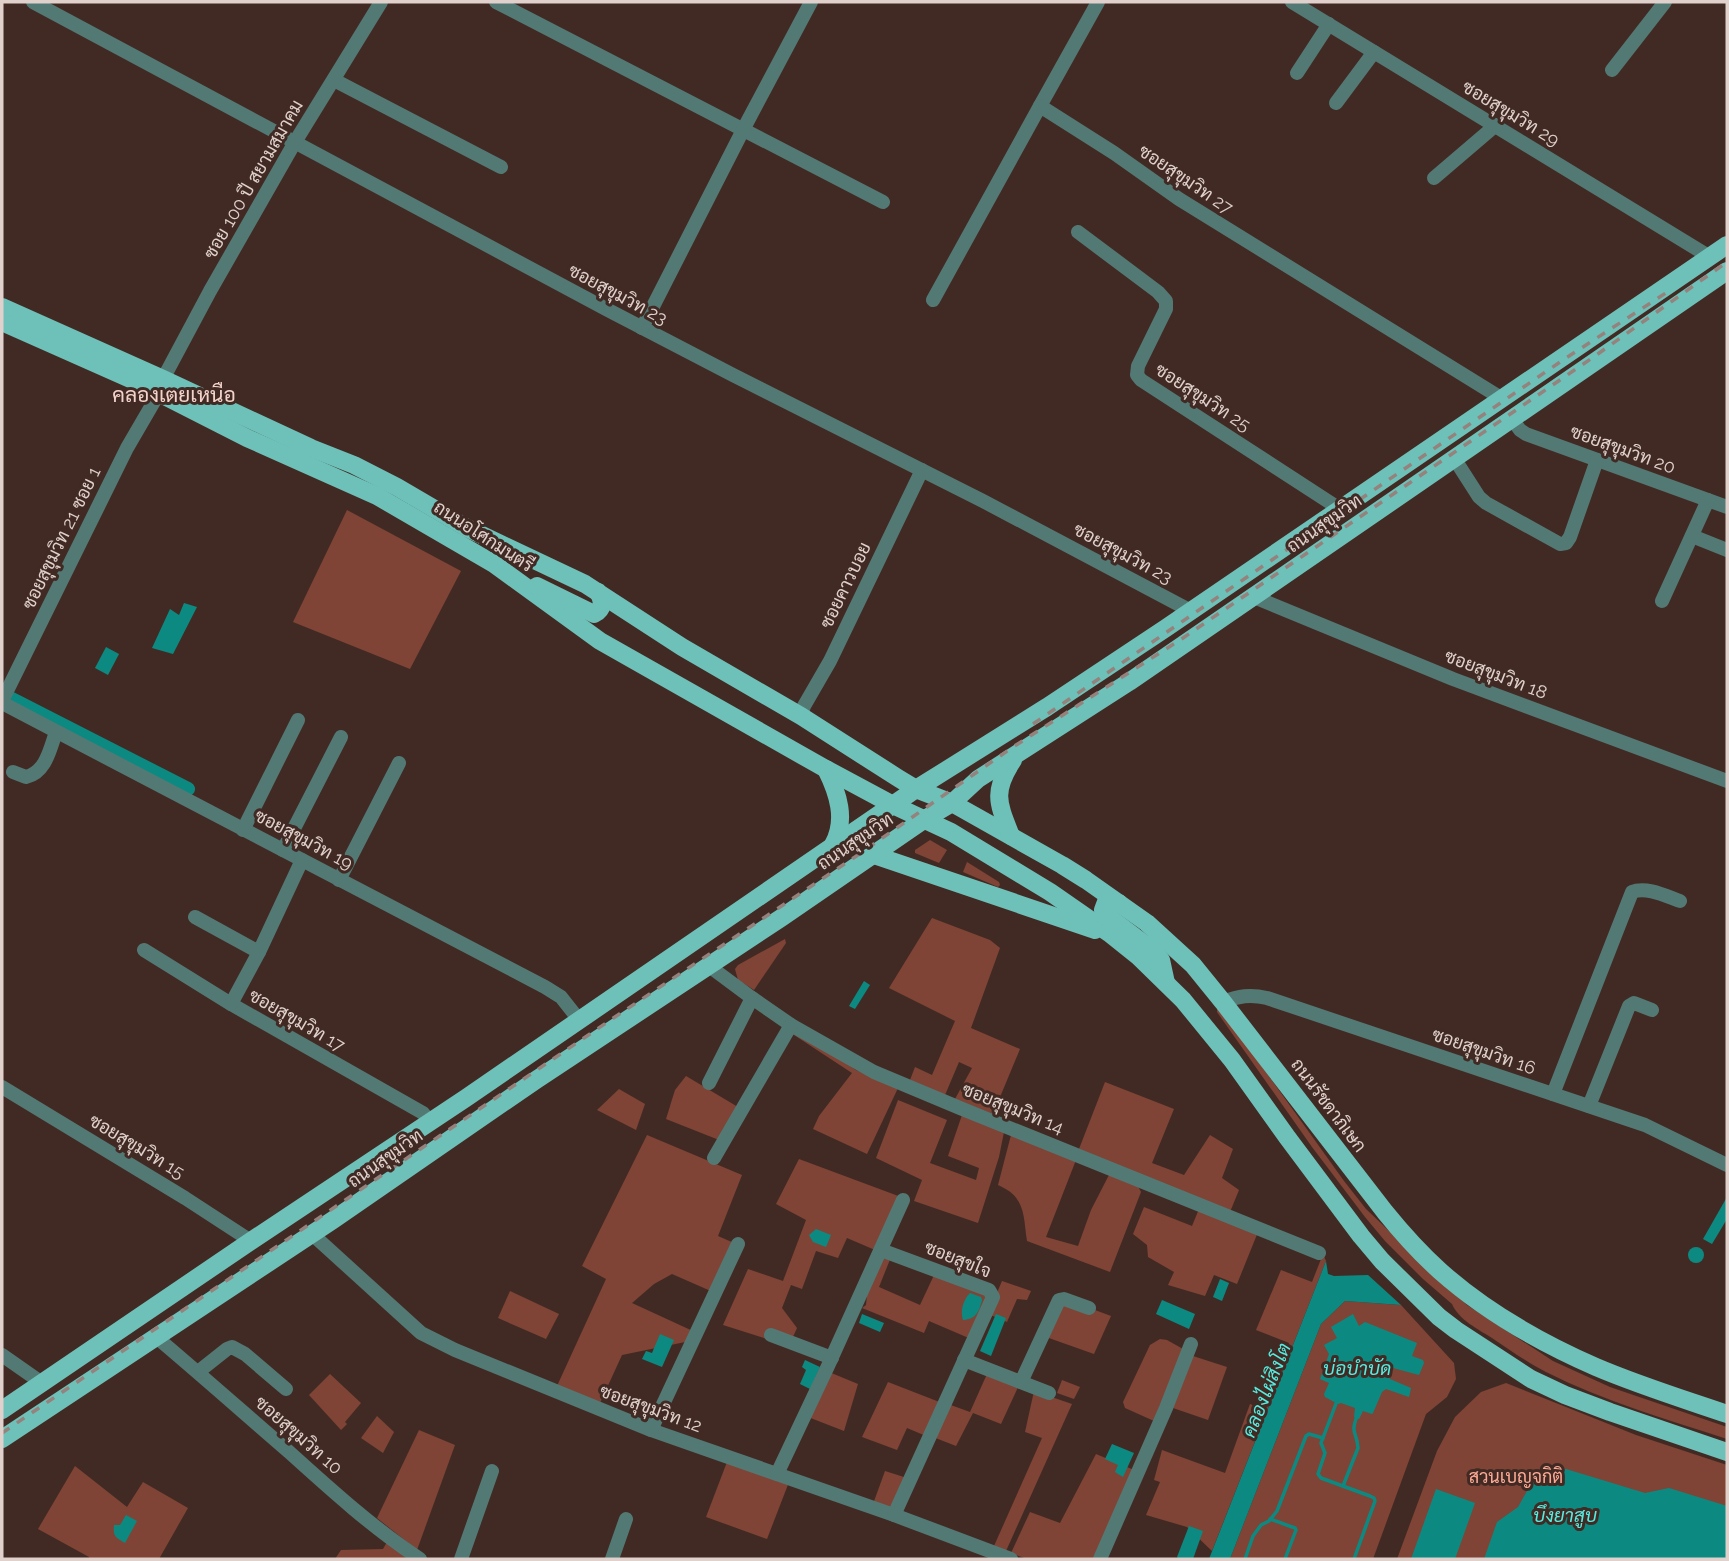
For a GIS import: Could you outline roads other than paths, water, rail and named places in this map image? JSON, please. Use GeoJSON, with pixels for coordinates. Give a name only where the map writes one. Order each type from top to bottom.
{"type":"FeatureCollection","features":[{"type":"Feature","properties":{"kind":"main road","name":"ถนนสุขุมวิท"},"geometry":{"type":"LineString","coordinates":[[2,1410],[580,1021],[916,789],[1038,713],[1191,611],[1727,245]]}},
{"type":"Feature","properties":{"kind":"main road","name":"ถนนสุขุมวิท"},"geometry":{"type":"LineString","coordinates":[[2,1439],[312,1234],[547,1073],[952,803],[978,779],[1129,682],[1727,271]]}},
{"type":"Feature","properties":{"kind":"main road","name":"ถนนอโศกมนตรี"},"geometry":{"type":"LineString","coordinates":[[2,307],[161,386],[247,438],[368,491],[505,572],[600,641],[827,769],[925,819]]}},
{"type":"Feature","properties":{"kind":"main road","name":"ถนนอโศกมนตรี"},"geometry":{"type":"LineString","coordinates":[[2,322],[371,473],[467,527],[598,592],[682,647],[801,716],[916,789]]}},
{"type":"Feature","properties":{"kind":"main road"},"geometry":{"type":"LineString","coordinates":[[1501,398],[1513,419]]}},
{"type":"Feature","properties":{"kind":"main road"},"geometry":{"type":"LineString","coordinates":[[505,572],[594,614],[602,604],[598,592]]}},
{"type":"Feature","properties":{"kind":"main road"},"geometry":{"type":"LineString","coordinates":[[1011,836],[1000,810],[998,795],[1002,777],[1017,754]]}},
{"type":"Feature","properties":{"kind":"main road"},"geometry":{"type":"LineString","coordinates":[[827,769],[840,803],[837,839],[833,845]]}},
{"type":"Feature","properties":{"kind":"main road","name":"ถนนรัชดาภิเษก"},"geometry":{"type":"LineString","coordinates":[[916,789],[952,803],[1062,865],[1157,931],[1193,965],[1385,1212],[1447,1277],[1500,1315],[1569,1354],[1632,1381],[1727,1414]]}},
{"type":"Feature","properties":{"kind":"main road"},"geometry":{"type":"LineString","coordinates":[[925,819],[1028,879],[1109,933],[1166,983],[1208,1028],[1361,1236],[1438,1317],[1531,1379],[1565,1395],[1727,1452]]}},
{"type":"Feature","properties":{"kind":"main road"},"geometry":{"type":"LineString","coordinates":[[874,855],[1109,933]]}},
{"type":"Feature","properties":{"kind":"main road"},"geometry":{"type":"LineString","coordinates":[[1119,903],[1106,902],[1103,910],[1161,960],[1166,983]]}},
{"type":"Feature","properties":{"kind":"street","name":"ซอยสุขุมวิท 23"},"geometry":{"type":"LineString","coordinates":[[33,2],[642,328],[1191,611]]}},
{"type":"Feature","properties":{"kind":"street","name":"ซอย 100 ปี สยามสมาคม"},"geometry":{"type":"LineString","coordinates":[[161,386],[210,291],[295,142],[381,2]]}},
{"type":"Feature","properties":{"kind":"street"},"geometry":{"type":"LineString","coordinates":[[496,2],[883,202]]}},
{"type":"Feature","properties":{"kind":"street"},"geometry":{"type":"LineString","coordinates":[[642,328],[811,2]]}},
{"type":"Feature","properties":{"kind":"street"},"geometry":{"type":"LineString","coordinates":[[933,300],[1098,2]]}},
{"type":"Feature","properties":{"kind":"street","name":"ซอยสุขุมวิท 29"},"geometry":{"type":"LineString","coordinates":[[1292,2],[1312,7],[1329,24],[1710,257]]}},
{"type":"Feature","properties":{"kind":"street"},"geometry":{"type":"LineString","coordinates":[[1612,71],[1665,2]]}},
{"type":"Feature","properties":{"kind":"street"},"geometry":{"type":"LineString","coordinates":[[1297,73],[1329,24]]}},
{"type":"Feature","properties":{"kind":"street"},"geometry":{"type":"LineString","coordinates":[[1336,103],[1374,52]]}},
{"type":"Feature","properties":{"kind":"street"},"geometry":{"type":"LineString","coordinates":[[334,80],[501,167]]}},
{"type":"Feature","properties":{"kind":"street","name":"ซอยสุขุมวิท 27"},"geometry":{"type":"LineString","coordinates":[[1040,106],[1179,199],[1501,398]]}},
{"type":"Feature","properties":{"kind":"street"},"geometry":{"type":"LineString","coordinates":[[1434,178],[1496,125]]}},
{"type":"Feature","properties":{"kind":"street","name":"ซอยสุขุมวิท 25"},"geometry":{"type":"LineString","coordinates":[[1078,232],[1158,292],[1166,301],[1166,309],[1138,366],[1137,375],[1141,380],[1340,509]]}},
{"type":"Feature","properties":{"kind":"street","name":"ซอยสุขุมวิท 21 ซอย 1"},"geometry":{"type":"LineString","coordinates":[[2,701],[127,448],[161,386]]}},
{"type":"Feature","properties":{"kind":"street","name":"ซอยสุขุมวิท 20"},"geometry":{"type":"LineString","coordinates":[[1513,419],[1526,434],[1727,507]]}},
{"type":"Feature","properties":{"kind":"street"},"geometry":{"type":"LineString","coordinates":[[1454,458],[1479,497],[1560,544],[1570,537],[1597,460]]}},
{"type":"Feature","properties":{"kind":"street","name":"ซอยคาวบอย"},"geometry":{"type":"LineString","coordinates":[[801,716],[830,662],[922,470]]}},
{"type":"Feature","properties":{"kind":"street"},"geometry":{"type":"LineString","coordinates":[[1662,601],[1708,500]]}},
{"type":"Feature","properties":{"kind":"street"},"geometry":{"type":"LineString","coordinates":[[1692,536],[1727,550]]}},
{"type":"Feature","properties":{"kind":"street","name":"ซอยสุขุมวิท 18"},"geometry":{"type":"LineString","coordinates":[[1254,597],[1453,680],[1727,781]]}},
{"type":"Feature","properties":{"kind":"street","name":"ซอยสุขุมวิท 19"},"geometry":{"type":"LineString","coordinates":[[2,701],[56,732],[545,986],[561,997],[580,1021]]}},
{"type":"Feature","properties":{"kind":"street"},"geometry":{"type":"LineString","coordinates":[[243,830],[298,720]]}},
{"type":"Feature","properties":{"kind":"street"},"geometry":{"type":"LineString","coordinates":[[13,772],[26,776],[36,772],[46,761],[56,732]]}},
{"type":"Feature","properties":{"kind":"street"},"geometry":{"type":"LineString","coordinates":[[283,850],[341,737]]}},
{"type":"Feature","properties":{"kind":"street"},"geometry":{"type":"LineString","coordinates":[[339,880],[400,763]]}},
{"type":"Feature","properties":{"kind":"street"},"geometry":{"type":"LineString","coordinates":[[232,1004],[302,860]]}},
{"type":"Feature","properties":{"kind":"street"},"geometry":{"type":"LineString","coordinates":[[1553,1094],[1632,891],[1647,891],[1680,901]]}},
{"type":"Feature","properties":{"kind":"street"},"geometry":{"type":"LineString","coordinates":[[195,917],[259,952]]}},
{"type":"Feature","properties":{"kind":"street","name":"ซอยสุขุมวิท 17"},"geometry":{"type":"LineString","coordinates":[[144,950],[232,1004],[423,1113],[430,1122]]}},
{"type":"Feature","properties":{"kind":"street","name":"ซอยสุขุมวิท 14"},"geometry":{"type":"LineString","coordinates":[[709,966],[791,1025],[874,1072],[1319,1254]]}},
{"type":"Feature","properties":{"kind":"street","name":"ซอยสุขุมวิท 16"},"geometry":{"type":"LineString","coordinates":[[1223,1002],[1240,995],[1267,998],[1658,1130],[1727,1165]]}},
{"type":"Feature","properties":{"kind":"street"},"geometry":{"type":"LineString","coordinates":[[709,1083],[752,998]]}},
{"type":"Feature","properties":{"kind":"street"},"geometry":{"type":"LineString","coordinates":[[1589,1106],[1629,1006],[1634,1003],[1652,1010]]}},
{"type":"Feature","properties":{"kind":"street"},"geometry":{"type":"LineString","coordinates":[[714,1158],[791,1025]]}},
{"type":"Feature","properties":{"kind":"street","name":"ซอยสุขุมวิท 15"},"geometry":{"type":"LineString","coordinates":[[2,1087],[251,1241]]}},
{"type":"Feature","properties":{"kind":"street"},"geometry":{"type":"LineString","coordinates":[[777,1474],[903,1200]]}},
{"type":"Feature","properties":{"kind":"street","name":"ซอยสุขุมวิท 12"},"geometry":{"type":"LineString","coordinates":[[312,1234],[427,1337],[651,1430],[1011,1559]]}},
{"type":"Feature","properties":{"kind":"street"},"geometry":{"type":"LineString","coordinates":[[651,1430],[738,1244]]}},
{"type":"Feature","properties":{"kind":"street","name":"ซอยสุขใจ"},"geometry":{"type":"LineString","coordinates":[[881,1250],[989,1290],[992,1294],[991,1302],[894,1515]]}},
{"type":"Feature","properties":{"kind":"street"},"geometry":{"type":"LineString","coordinates":[[1021,1382],[1059,1300],[1064,1299],[1089,1308]]}},
{"type":"Feature","properties":{"kind":"street"},"geometry":{"type":"LineString","coordinates":[[771,1335],[832,1358]]}},
{"type":"Feature","properties":{"kind":"street","name":"ซอยสุขุมวิท 10"},"geometry":{"type":"LineString","coordinates":[[155,1336],[332,1490],[420,1559]]}},
{"type":"Feature","properties":{"kind":"street"},"geometry":{"type":"LineString","coordinates":[[1100,1559],[1191,1344]]}},
{"type":"Feature","properties":{"kind":"street"},"geometry":{"type":"LineString","coordinates":[[198,1372],[232,1347],[286,1389]]}},
{"type":"Feature","properties":{"kind":"street"},"geometry":{"type":"LineString","coordinates":[[2,1355],[42,1382]]}},
{"type":"Feature","properties":{"kind":"street"},"geometry":{"type":"LineString","coordinates":[[964,1360],[1049,1393]]}},
{"type":"Feature","properties":{"kind":"street"},"geometry":{"type":"LineString","coordinates":[[461,1559],[492,1471]]}},
{"type":"Feature","properties":{"kind":"street"},"geometry":{"type":"LineString","coordinates":[[612,1559],[626,1520]]}},
{"type":"Feature","properties":{"kind":"water"},"geometry":{"type":"Polygon","coordinates":[[[184,603],[197,607],[173,654],[152,648],[170,609],[179,615],[184,603]]]}},
{"type":"Feature","properties":{"kind":"water"},"geometry":{"type":"Polygon","coordinates":[[[106,647],[119,654],[108,675],[95,668],[106,647]]]}},
{"type":"Feature","properties":{"kind":"water"},"geometry":{"type":"Polygon","coordinates":[[[864,981],[870,985],[855,1009],[849,1006],[864,981]]]}},
{"type":"Feature","properties":{"kind":"water"},"geometry":{"type":"Polygon","coordinates":[[[1727,1197],[1727,1219],[1712,1244],[1703,1239],[1727,1197]]]}},
{"type":"Feature","properties":{"kind":"water"},"geometry":{"type":"Polygon","coordinates":[[[816,1229],[831,1235],[826,1247],[813,1242],[809,1235],[816,1229]]]}},
{"type":"Feature","properties":{"kind":"water"},"geometry":{"type":"Polygon","coordinates":[[[1693,1247],[1699,1247],[1704,1255],[1702,1261],[1693,1263],[1688,1258],[1688,1252],[1693,1247]]]}},
{"type":"Feature","properties":{"kind":"water"},"geometry":{"type":"Polygon","coordinates":[[[1326,1261],[1328,1274],[1368,1275],[1401,1305],[1345,1301],[1321,1324],[1230,1559],[1209,1559],[1326,1261]]]}},
{"type":"Feature","properties":{"kind":"water"},"geometry":{"type":"Polygon","coordinates":[[[1220,1279],[1229,1283],[1222,1301],[1213,1297],[1220,1279]]]}},
{"type":"Feature","properties":{"kind":"water"},"geometry":{"type":"Polygon","coordinates":[[[970,1293],[981,1297],[980,1308],[971,1318],[963,1320],[963,1306],[970,1293]]]}},
{"type":"Feature","properties":{"kind":"water"},"geometry":{"type":"Polygon","coordinates":[[[1162,1300],[1195,1314],[1189,1329],[1156,1314],[1162,1300]]]}},
{"type":"Feature","properties":{"kind":"water"},"geometry":{"type":"Polygon","coordinates":[[[862,1314],[884,1323],[880,1332],[859,1323],[862,1314]]]}},
{"type":"Feature","properties":{"kind":"water"},"geometry":{"type":"Polygon","coordinates":[[[996,1314],[1006,1318],[991,1356],[980,1351],[996,1314]]]}},
{"type":"Feature","properties":{"kind":"water","name":"บ่อบำบัด"},"geometry":{"type":"Polygon","coordinates":[[[1353,1314],[1359,1326],[1365,1322],[1417,1343],[1412,1356],[1424,1363],[1419,1375],[1393,1368],[1390,1370],[1390,1379],[1411,1388],[1409,1397],[1386,1389],[1373,1413],[1363,1411],[1359,1419],[1354,1417],[1355,1408],[1325,1397],[1329,1383],[1320,1379],[1329,1354],[1324,1345],[1337,1338],[1331,1327],[1353,1314]]]}},
{"type":"Feature","properties":{"kind":"water"},"geometry":{"type":"Polygon","coordinates":[[[660,1334],[674,1340],[662,1367],[642,1359],[646,1351],[652,1353],[660,1334]]]}},
{"type":"Feature","properties":{"kind":"water"},"geometry":{"type":"Polygon","coordinates":[[[805,1360],[820,1367],[810,1389],[800,1384],[806,1370],[802,1367],[805,1360]]]}},
{"type":"Feature","properties":{"kind":"water"},"geometry":{"type":"Polygon","coordinates":[[[1112,1444],[1134,1453],[1123,1477],[1115,1472],[1118,1465],[1105,1459],[1112,1444]]]}},
{"type":"Feature","properties":{"kind":"water","name":"บึงยาสูบ"},"geometry":{"type":"Polygon","coordinates":[[[1551,1469],[1566,1469],[1645,1493],[1669,1488],[1727,1506],[1727,1559],[1484,1559],[1497,1522],[1518,1507],[1531,1484],[1551,1469]]]}},
{"type":"Feature","properties":{"kind":"water"},"geometry":{"type":"Polygon","coordinates":[[[1436,1489],[1475,1503],[1455,1559],[1411,1559],[1436,1489]]]}},
{"type":"Feature","properties":{"kind":"water"},"geometry":{"type":"Polygon","coordinates":[[[126,1515],[137,1521],[125,1543],[115,1536],[114,1525],[120,1525],[126,1515]]]}},
{"type":"Feature","properties":{"kind":"water"},"geometry":{"type":"Polygon","coordinates":[[[1189,1526],[1203,1531],[1193,1559],[1179,1559],[1177,1557],[1189,1526]]]}},
{"type":"Feature","properties":{"kind":"waterway"},"geometry":{"type":"LineString","coordinates":[[2,694],[188,789]]}},
{"type":"Feature","properties":{"kind":"waterway"},"geometry":{"type":"LineString","coordinates":[[1337,1401],[1321,1443],[1325,1453],[1318,1474],[1321,1478],[1370,1496],[1375,1501],[1354,1559]]}},
{"type":"Feature","properties":{"kind":"waterway"},"geometry":{"type":"LineString","coordinates":[[1343,1486],[1358,1448],[1354,1430],[1357,1416]]}},
{"type":"Feature","properties":{"kind":"waterway"},"geometry":{"type":"LineString","coordinates":[[1245,1559],[1253,1536],[1277,1511],[1306,1436],[1309,1434],[1323,1438]]}},
{"type":"Feature","properties":{"kind":"waterway"},"geometry":{"type":"LineString","coordinates":[[1270,1519],[1296,1530],[1285,1559]]}},
{"type":"Feature","properties":{"kind":"railway"},"geometry":{"type":"LineString","coordinates":[[2,1433],[855,857],[1013,747],[1183,638],[1595,356],[1727,262]]}},
{"type":"Feature","properties":{"kind":"railway"},"geometry":{"type":"LineString","coordinates":[[1033,724],[1563,360],[1672,289]]}},
{"type":"Feature","properties":{"kind":"district","name":"คลองเตยเหนือ"},"geometry":{"type":"Point","coordinates":[174,394]}},
{"type":"Feature","properties":{"kind":"water label","name":"คลองไผ่สิงโต"},"geometry":{"type":"Point","coordinates":[1266,1390]}},
{"type":"Feature","properties":{"kind":"park label","name":"สวนเบญจกิติ"},"geometry":{"type":"Point","coordinates":[1516,1476]}}]}
